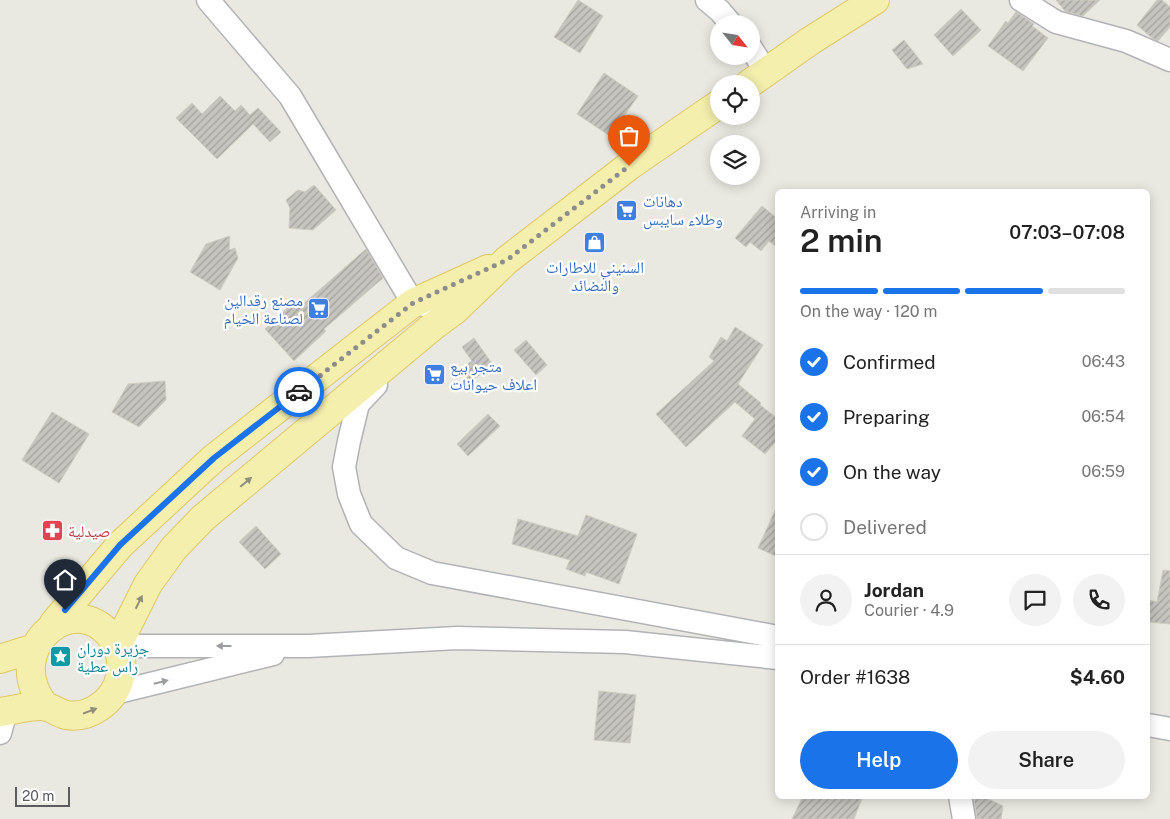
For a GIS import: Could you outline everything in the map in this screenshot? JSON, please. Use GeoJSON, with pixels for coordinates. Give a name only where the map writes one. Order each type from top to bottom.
{"type":"FeatureCollection","features":[{"type":"Feature","properties":{"kind":"main road"},"geometry":{"type":"LineString","coordinates":[[760,77],[810,41],[875,0]]}},
{"type":"Feature","properties":{"kind":"main road"},"geometry":{"type":"LineString","coordinates":[[117,646],[148,584],[174,548],[203,518],[432,327],[455,310],[507,260],[629,166],[710,110]]}},
{"type":"Feature","properties":{"kind":"main road"},"geometry":{"type":"LineString","coordinates":[[54,623],[120,545],[214,458],[413,303],[507,260]]}},
{"type":"Feature","properties":{"kind":"main road"},"geometry":{"type":"LineString","coordinates":[[66,619],[94,622],[110,636],[117,646],[122,670],[119,682],[114,694],[105,704],[94,711],[68,715],[55,712],[35,697],[28,681],[26,663],[28,650],[34,639],[54,623],[66,619]]}},
{"type":"Feature","properties":{"kind":"main road"},"geometry":{"type":"LineString","coordinates":[[0,659],[28,650]]}},
{"type":"Feature","properties":{"kind":"main road"},"geometry":{"type":"LineString","coordinates":[[2,719],[44,705]]}},
{"type":"Feature","properties":{"kind":"street"},"geometry":{"type":"LineString","coordinates":[[208,0],[290,96],[413,303],[455,310]]}},
{"type":"Feature","properties":{"kind":"street"},"geometry":{"type":"LineString","coordinates":[[707,0],[723,15]]}},
{"type":"Feature","properties":{"kind":"street"},"geometry":{"type":"LineString","coordinates":[[1021,0],[1056,22],[1126,41],[1170,60]]}},
{"type":"Feature","properties":{"kind":"street"},"geometry":{"type":"LineString","coordinates":[[432,327],[358,404],[344,467],[350,494],[361,524],[396,558],[432,573],[775,636]]}},
{"type":"Feature","properties":{"kind":"street"},"geometry":{"type":"LineString","coordinates":[[117,646],[308,646],[457,638],[615,642],[775,658]]}},
{"type":"Feature","properties":{"kind":"street"},"geometry":{"type":"LineString","coordinates":[[114,694],[308,646]]}},
{"type":"Feature","properties":{"kind":"street"},"geometry":{"type":"LineString","coordinates":[[1150,725],[1170,729]]}},
{"type":"Feature","properties":{"kind":"street"},"geometry":{"type":"LineString","coordinates":[[961,799],[964,819]]}},
{"type":"Feature","properties":{"kind":"building"},"geometry":{"type":"Polygon","coordinates":[[[578,0],[603,16],[580,53],[554,37],[578,0]]]}},
{"type":"Feature","properties":{"kind":"building"},"geometry":{"type":"Polygon","coordinates":[[[1056,0],[1100,0],[1083,16],[1065,11],[1056,0]]]}},
{"type":"Feature","properties":{"kind":"building"},"geometry":{"type":"Polygon","coordinates":[[[1157,0],[1162,0],[1170,7],[1170,27],[1158,41],[1137,25],[1157,0]]]}},
{"type":"Feature","properties":{"kind":"building"},"geometry":{"type":"Polygon","coordinates":[[[961,9],[981,30],[953,56],[934,35],[961,9]]]}},
{"type":"Feature","properties":{"kind":"building"},"geometry":{"type":"Polygon","coordinates":[[[1016,12],[1034,24],[1032,26],[1048,38],[1023,71],[988,46],[1006,21],[1008,23],[1016,12]]]}},
{"type":"Feature","properties":{"kind":"building"},"geometry":{"type":"Polygon","coordinates":[[[904,40],[923,64],[907,69],[892,50],[904,40]]]}},
{"type":"Feature","properties":{"kind":"building"},"geometry":{"type":"Polygon","coordinates":[[[604,73],[638,96],[610,136],[577,114],[604,73]]]}},
{"type":"Feature","properties":{"kind":"building"},"geometry":{"type":"Polygon","coordinates":[[[220,96],[235,111],[241,105],[250,115],[258,108],[281,132],[270,142],[253,124],[217,159],[176,118],[192,103],[202,114],[220,96]]]}},
{"type":"Feature","properties":{"kind":"building"},"geometry":{"type":"Polygon","coordinates":[[[314,185],[336,210],[313,230],[289,228],[290,208],[286,200],[298,190],[305,192],[314,185]]]}},
{"type":"Feature","properties":{"kind":"building"},"geometry":{"type":"Polygon","coordinates":[[[762,206],[775,217],[775,246],[769,241],[761,251],[750,242],[746,247],[735,238],[762,206]]]}},
{"type":"Feature","properties":{"kind":"building"},"geometry":{"type":"Polygon","coordinates":[[[230,236],[229,250],[235,248],[238,258],[220,290],[190,272],[206,244],[230,236]]]}},
{"type":"Feature","properties":{"kind":"building"},"geometry":{"type":"Polygon","coordinates":[[[366,249],[383,278],[324,329],[326,331],[294,361],[265,329],[296,300],[301,306],[366,249]]]}},
{"type":"Feature","properties":{"kind":"building"},"geometry":{"type":"Polygon","coordinates":[[[735,327],[763,345],[738,384],[775,417],[775,442],[765,454],[742,436],[755,419],[735,402],[686,447],[656,414],[714,361],[709,357],[721,337],[727,341],[735,327]]]}},
{"type":"Feature","properties":{"kind":"building"},"geometry":{"type":"Polygon","coordinates":[[[474,338],[493,365],[470,382],[460,369],[472,361],[462,347],[474,338]]]}},
{"type":"Feature","properties":{"kind":"building"},"geometry":{"type":"Polygon","coordinates":[[[526,340],[547,365],[536,375],[514,350],[526,340]]]}},
{"type":"Feature","properties":{"kind":"building"},"geometry":{"type":"Polygon","coordinates":[[[165,381],[166,400],[139,427],[112,412],[128,384],[165,381]]]}},
{"type":"Feature","properties":{"kind":"building"},"geometry":{"type":"Polygon","coordinates":[[[52,412],[89,434],[59,483],[22,460],[52,412]]]}},
{"type":"Feature","properties":{"kind":"building"},"geometry":{"type":"Polygon","coordinates":[[[488,414],[500,426],[468,456],[457,444],[488,414]]]}},
{"type":"Feature","properties":{"kind":"building"},"geometry":{"type":"Polygon","coordinates":[[[775,511],[775,556],[758,548],[775,511]]]}},
{"type":"Feature","properties":{"kind":"building"},"geometry":{"type":"Polygon","coordinates":[[[586,515],[637,534],[619,584],[586,572],[585,576],[566,569],[570,560],[512,544],[518,519],[578,536],[586,515]]]}},
{"type":"Feature","properties":{"kind":"building"},"geometry":{"type":"Polygon","coordinates":[[[256,526],[281,554],[265,569],[239,542],[256,526]]]}},
{"type":"Feature","properties":{"kind":"building"},"geometry":{"type":"Polygon","coordinates":[[[1163,570],[1170,571],[1170,624],[1150,622],[1150,600],[1157,602],[1163,570]]]}},
{"type":"Feature","properties":{"kind":"building"},"geometry":{"type":"Polygon","coordinates":[[[599,691],[636,695],[630,743],[594,740],[599,691]]]}},
{"type":"Feature","properties":{"kind":"building"},"geometry":{"type":"Polygon","coordinates":[[[802,799],[862,799],[854,819],[792,819],[802,799]]]}},
{"type":"Feature","properties":{"kind":"building"},"geometry":{"type":"Polygon","coordinates":[[[974,799],[988,799],[1003,806],[1001,819],[977,819],[974,799]]]}},
{"type":"Feature","properties":{"kind":"way so far"},"geometry":{"type":"LineString","coordinates":[[299,392],[413,303],[507,260],[629,166]]}},
{"type":"Feature","properties":{"kind":"place","name":"دهانات وطلاء سايبس"},"geometry":{"type":"Point","coordinates":[627,210]}},
{"type":"Feature","properties":{"kind":"place","name":"السنيني للاطارات والنضائد"},"geometry":{"type":"Point","coordinates":[595,243]}},
{"type":"Feature","properties":{"kind":"place","name":"مصنع رقدالين لصناعة الخيام"},"geometry":{"type":"Point","coordinates":[319,309]}},
{"type":"Feature","properties":{"kind":"place","name":"متجر بيع اعلاف حيوانات"},"geometry":{"type":"Point","coordinates":[434,375]}},
{"type":"Feature","properties":{"kind":"place","name":"صيدلية"},"geometry":{"type":"Point","coordinates":[52,531]}},
{"type":"Feature","properties":{"kind":"place","name":"جزيرة دوران راس عطية"},"geometry":{"type":"Point","coordinates":[61,657]}},
{"type":"Feature","properties":{"kind":"route"},"geometry":{"type":"LineString","coordinates":[[65,610],[120,545],[214,458],[299,392]]}}]}
